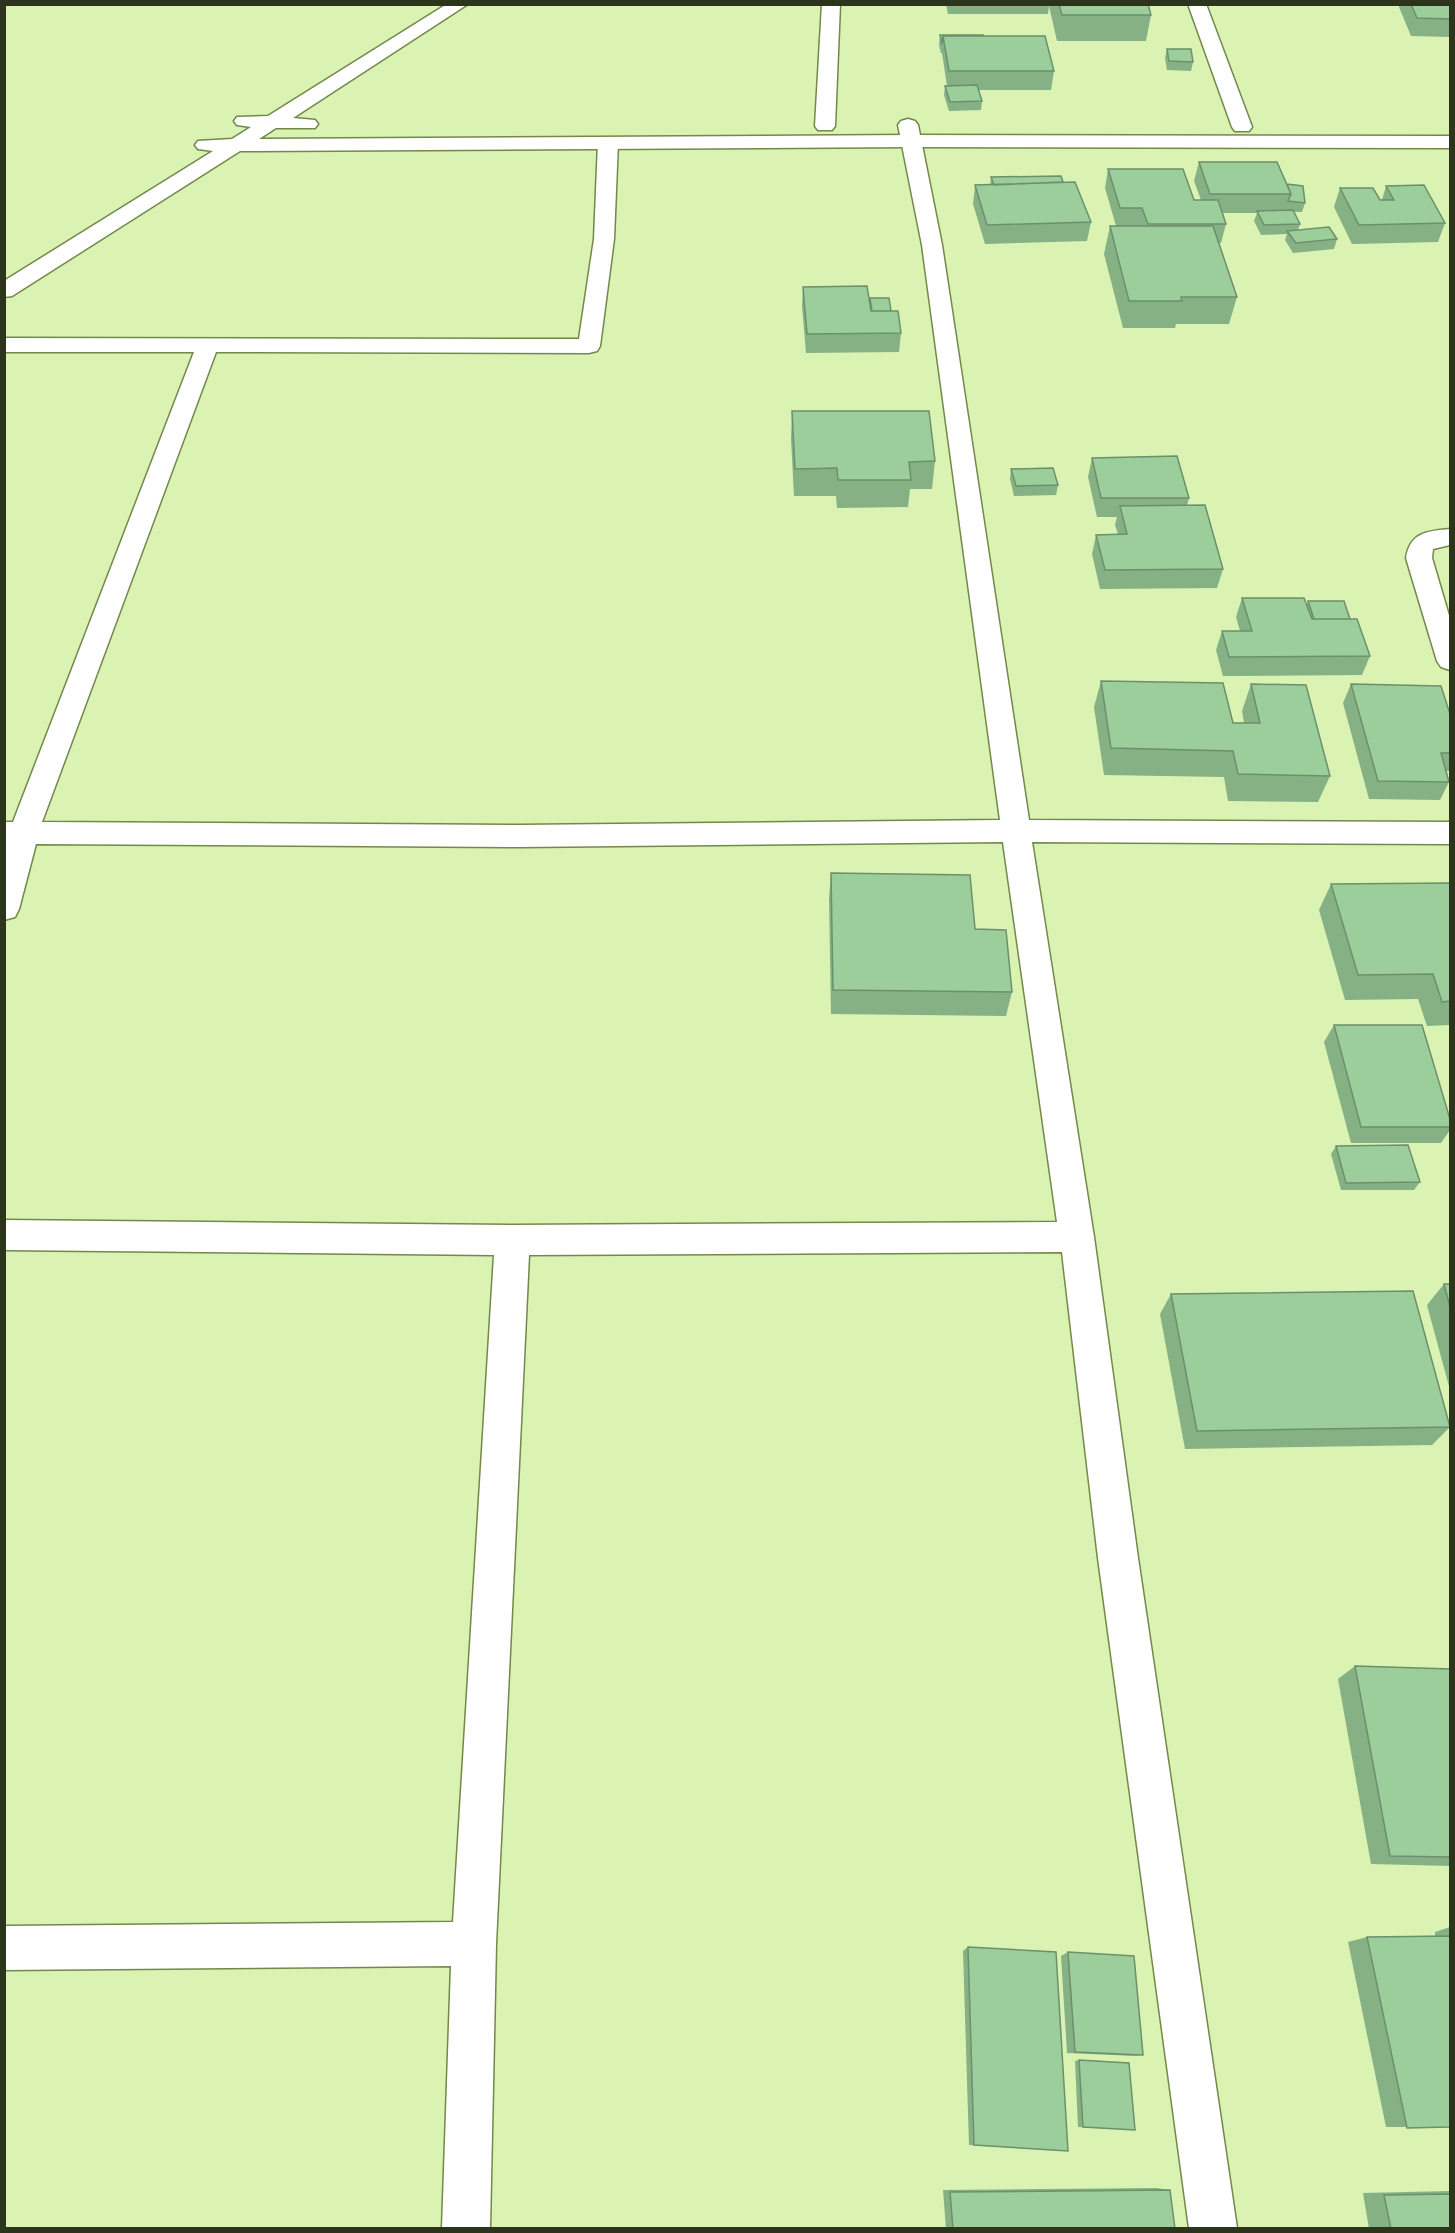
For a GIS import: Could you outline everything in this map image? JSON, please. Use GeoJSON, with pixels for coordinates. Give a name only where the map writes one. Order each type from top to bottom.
{"type":"FeatureCollection","features":[{"type":"Feature","properties":{"kind":"street"},"geometry":{"type":"LineString","coordinates":[[4,270],[430,4]]}},
{"type":"Feature","properties":{"kind":"street"},"geometry":{"type":"LineString","coordinates":[[4,291],[460,4]]}},
{"type":"Feature","properties":{"kind":"street"},"geometry":{"type":"LineString","coordinates":[[825,126],[831,4]]}},
{"type":"Feature","properties":{"kind":"street"},"geometry":{"type":"LineString","coordinates":[[1197,4],[1242,127]]}},
{"type":"Feature","properties":{"kind":"street"},"geometry":{"type":"LineString","coordinates":[[244,121],[330,124]]}},
{"type":"Feature","properties":{"kind":"street"},"geometry":{"type":"LineString","coordinates":[[353,125],[491,128],[825,126],[909,133],[1450,142]]}},
{"type":"Feature","properties":{"kind":"street"},"geometry":{"type":"LineString","coordinates":[[205,145],[608,142],[909,133],[1242,127],[1450,128]]}},
{"type":"Feature","properties":{"kind":"street"},"geometry":{"type":"LineString","coordinates":[[909,133],[932,245],[1077,1237],[1118,1558],[1213,2229]]}},
{"type":"Feature","properties":{"kind":"street"},"geometry":{"type":"LineString","coordinates":[[4,345],[589,346],[604,238],[608,142]]}},
{"type":"Feature","properties":{"kind":"street"},"geometry":{"type":"LineString","coordinates":[[4,909],[14,832],[207,346]]}},
{"type":"Feature","properties":{"kind":"street"},"geometry":{"type":"LineString","coordinates":[[1450,537],[1438,538],[1421,545],[1419,558],[1450,661]]}},
{"type":"Feature","properties":{"kind":"street"},"geometry":{"type":"LineString","coordinates":[[14,832],[532,836],[1016,831],[1450,833]]}},
{"type":"Feature","properties":{"kind":"street"},"geometry":{"type":"LineString","coordinates":[[4,1235],[512,1240],[1077,1237]]}},
{"type":"Feature","properties":{"kind":"street"},"geometry":{"type":"LineString","coordinates":[[466,2229],[474,1944],[512,1240]]}},
{"type":"Feature","properties":{"kind":"street"},"geometry":{"type":"LineString","coordinates":[[4,1948],[474,1944]]}},
{"type":"Feature","properties":{"kind":"building"},"geometry":{"type":"Polygon","coordinates":[[[1059,4],[1148,4],[1151,15],[1062,15],[1059,4]]]}},
{"type":"Feature","properties":{"kind":"building"},"geometry":{"type":"Polygon","coordinates":[[[1411,4],[1450,4],[1450,19],[1417,18],[1411,4]]]}},
{"type":"Feature","properties":{"kind":"building"},"geometry":{"type":"Polygon","coordinates":[[[940,35],[983,36],[943,36],[942,44],[940,35]]]}},
{"type":"Feature","properties":{"kind":"building"},"geometry":{"type":"Polygon","coordinates":[[[943,36],[1045,36],[1054,71],[949,71],[943,36]]]}},
{"type":"Feature","properties":{"kind":"building"},"geometry":{"type":"Polygon","coordinates":[[[1167,49],[1191,49],[1193,62],[1169,61],[1167,49]]]}},
{"type":"Feature","properties":{"kind":"building"},"geometry":{"type":"Polygon","coordinates":[[[977,85],[982,101],[950,102],[945,86],[977,85]]]}},
{"type":"Feature","properties":{"kind":"building"},"geometry":{"type":"Polygon","coordinates":[[[1199,162],[1277,162],[1291,194],[1210,194],[1199,162]]]}},
{"type":"Feature","properties":{"kind":"building"},"geometry":{"type":"Polygon","coordinates":[[[1108,169],[1183,169],[1194,200],[1218,200],[1226,224],[1148,224],[1142,208],[1120,208],[1108,169]]]}},
{"type":"Feature","properties":{"kind":"building"},"geometry":{"type":"Polygon","coordinates":[[[1061,176],[1063,182],[994,185],[991,177],[1061,176]]]}},
{"type":"Feature","properties":{"kind":"building"},"geometry":{"type":"Polygon","coordinates":[[[1075,182],[1091,222],[987,225],[975,185],[1075,182]]]}},
{"type":"Feature","properties":{"kind":"building"},"geometry":{"type":"Polygon","coordinates":[[[1287,184],[1303,186],[1305,203],[1288,201],[1291,194],[1287,184]]]}},
{"type":"Feature","properties":{"kind":"building"},"geometry":{"type":"Polygon","coordinates":[[[1424,185],[1445,223],[1359,225],[1340,188],[1373,188],[1380,200],[1394,200],[1386,186],[1424,185]]]}},
{"type":"Feature","properties":{"kind":"building"},"geometry":{"type":"Polygon","coordinates":[[[1293,210],[1300,224],[1264,225],[1257,211],[1293,210]]]}},
{"type":"Feature","properties":{"kind":"building"},"geometry":{"type":"Polygon","coordinates":[[[1110,226],[1213,226],[1237,297],[1181,297],[1182,301],[1129,301],[1110,226]]]}},
{"type":"Feature","properties":{"kind":"building"},"geometry":{"type":"Polygon","coordinates":[[[1329,227],[1337,239],[1296,243],[1287,231],[1329,227]]]}},
{"type":"Feature","properties":{"kind":"building"},"geometry":{"type":"Polygon","coordinates":[[[867,286],[871,311],[898,311],[901,333],[807,334],[803,287],[867,286]]]}},
{"type":"Feature","properties":{"kind":"building"},"geometry":{"type":"Polygon","coordinates":[[[870,298],[889,298],[891,311],[872,311],[870,298]]]}},
{"type":"Feature","properties":{"kind":"building"},"geometry":{"type":"Polygon","coordinates":[[[792,411],[929,411],[935,461],[909,462],[911,480],[838,480],[837,468],[795,469],[792,411]]]}},
{"type":"Feature","properties":{"kind":"building"},"geometry":{"type":"Polygon","coordinates":[[[1177,456],[1189,498],[1101,498],[1092,458],[1177,456]]]}},
{"type":"Feature","properties":{"kind":"building"},"geometry":{"type":"Polygon","coordinates":[[[1053,468],[1058,485],[1016,486],[1011,469],[1053,468]]]}},
{"type":"Feature","properties":{"kind":"building"},"geometry":{"type":"Polygon","coordinates":[[[1205,505],[1223,569],[1105,570],[1096,535],[1127,534],[1120,506],[1205,505]]]}},
{"type":"Feature","properties":{"kind":"building"},"geometry":{"type":"Polygon","coordinates":[[[1242,598],[1304,598],[1312,619],[1357,619],[1370,656],[1229,657],[1222,631],[1252,631],[1242,598]]]}},
{"type":"Feature","properties":{"kind":"building"},"geometry":{"type":"Polygon","coordinates":[[[1308,601],[1344,601],[1350,619],[1314,619],[1308,601]]]}},
{"type":"Feature","properties":{"kind":"building"},"geometry":{"type":"Polygon","coordinates":[[[1101,681],[1223,683],[1233,723],[1260,723],[1251,684],[1306,685],[1330,776],[1238,774],[1233,751],[1111,748],[1101,681]]]}},
{"type":"Feature","properties":{"kind":"building"},"geometry":{"type":"Polygon","coordinates":[[[1351,684],[1441,686],[1450,714],[1450,753],[1441,753],[1449,782],[1378,781],[1351,684]]]}},
{"type":"Feature","properties":{"kind":"building"},"geometry":{"type":"Polygon","coordinates":[[[831,873],[970,875],[975,929],[1006,930],[1012,992],[833,990],[831,873]]]}},
{"type":"Feature","properties":{"kind":"building"},"geometry":{"type":"Polygon","coordinates":[[[1450,883],[1450,1001],[1442,1002],[1433,974],[1358,975],[1331,884],[1450,883]]]}},
{"type":"Feature","properties":{"kind":"building"},"geometry":{"type":"Polygon","coordinates":[[[1334,1025],[1422,1025],[1450,1119],[1450,1127],[1361,1127],[1334,1025]]]}},
{"type":"Feature","properties":{"kind":"building"},"geometry":{"type":"Polygon","coordinates":[[[1408,1145],[1420,1182],[1346,1183],[1336,1146],[1408,1145]]]}},
{"type":"Feature","properties":{"kind":"building"},"geometry":{"type":"Polygon","coordinates":[[[1444,1284],[1450,1284],[1450,1307],[1444,1284]]]}},
{"type":"Feature","properties":{"kind":"building"},"geometry":{"type":"Polygon","coordinates":[[[1413,1291],[1450,1427],[1197,1431],[1171,1294],[1413,1291]]]}},
{"type":"Feature","properties":{"kind":"building"},"geometry":{"type":"Polygon","coordinates":[[[1355,1666],[1450,1669],[1450,1857],[1390,1856],[1355,1666]]]}},
{"type":"Feature","properties":{"kind":"building"},"geometry":{"type":"Polygon","coordinates":[[[1450,1936],[1450,2127],[1407,2128],[1367,1937],[1450,1936]]]}},
{"type":"Feature","properties":{"kind":"building"},"geometry":{"type":"Polygon","coordinates":[[[968,1947],[1056,1952],[1068,2151],[974,2145],[968,1947]]]}},
{"type":"Feature","properties":{"kind":"building"},"geometry":{"type":"Polygon","coordinates":[[[1068,1952],[1134,1956],[1143,2055],[1075,2052],[1068,1952]]]}},
{"type":"Feature","properties":{"kind":"building"},"geometry":{"type":"Polygon","coordinates":[[[1079,2060],[1129,2063],[1135,2130],[1083,2127],[1079,2060]]]}},
{"type":"Feature","properties":{"kind":"building"},"geometry":{"type":"Polygon","coordinates":[[[1170,2190],[1175,2229],[953,2229],[950,2192],[1170,2190]]]}},
{"type":"Feature","properties":{"kind":"building"},"geometry":{"type":"Polygon","coordinates":[[[1450,2194],[1450,2229],[1391,2229],[1384,2195],[1450,2194]]]}}]}
